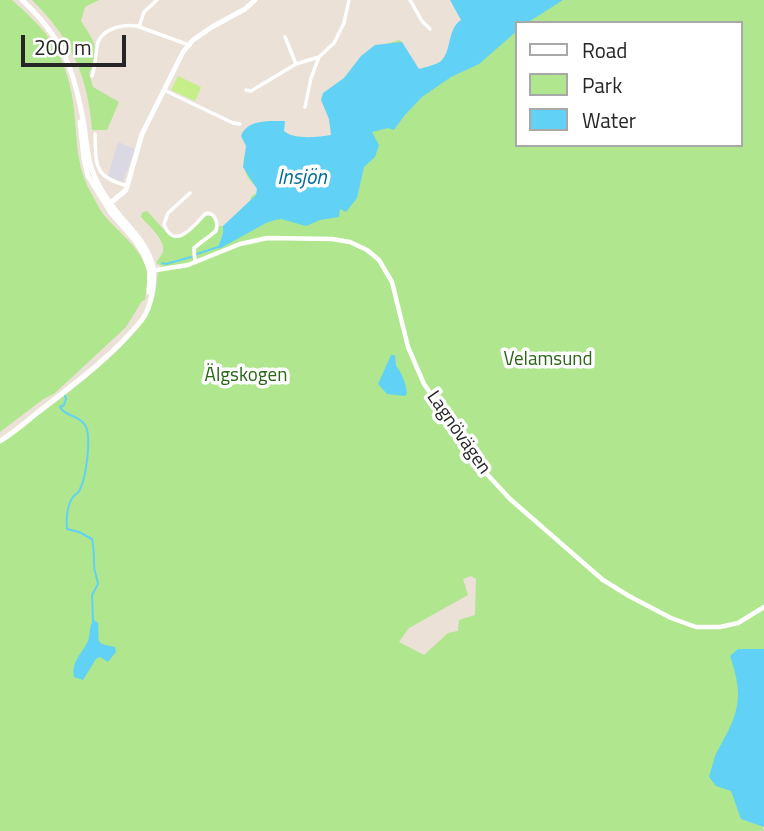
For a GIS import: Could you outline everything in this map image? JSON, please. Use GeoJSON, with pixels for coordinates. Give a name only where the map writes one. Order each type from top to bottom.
{"type":"FeatureCollection","features":[{"type":"Feature","properties":{"kind":"main road"},"geometry":{"type":"LineString","coordinates":[[0,441],[73,387],[137,324],[149,292],[152,270],[137,244],[90,180],[85,167],[76,84],[64,53],[52,33],[22,0]]}},
{"type":"Feature","properties":{"kind":"main road"},"geometry":{"type":"LineString","coordinates":[[108,205],[128,186],[142,134],[179,58],[189,45],[212,27],[245,9],[255,0]]}},
{"type":"Feature","properties":{"kind":"street"},"geometry":{"type":"LineString","coordinates":[[139,27],[144,12],[157,0]]}},
{"type":"Feature","properties":{"kind":"street"},"geometry":{"type":"LineString","coordinates":[[246,90],[251,92],[296,64],[319,57],[334,43],[342,30],[349,0]]}},
{"type":"Feature","properties":{"kind":"street"},"geometry":{"type":"LineString","coordinates":[[410,0],[430,29]]}},
{"type":"Feature","properties":{"kind":"street"},"geometry":{"type":"LineString","coordinates":[[92,76],[101,37],[122,25],[139,27],[189,45]]}},
{"type":"Feature","properties":{"kind":"street"},"geometry":{"type":"LineString","coordinates":[[285,37],[296,64]]}},
{"type":"Feature","properties":{"kind":"street"},"geometry":{"type":"LineString","coordinates":[[305,107],[319,57]]}},
{"type":"Feature","properties":{"kind":"street"},"geometry":{"type":"LineString","coordinates":[[164,90],[240,124]]}},
{"type":"Feature","properties":{"kind":"street"},"geometry":{"type":"LineString","coordinates":[[94,134],[100,171],[113,182],[128,186]]}},
{"type":"Feature","properties":{"kind":"street"},"geometry":{"type":"LineString","coordinates":[[190,193],[168,213],[164,224],[169,233],[181,236],[193,228],[205,214],[213,216],[217,222],[216,231],[196,245],[194,258]]}},
{"type":"Feature","properties":{"kind":"street","name":"Lagnövägen"},"geometry":{"type":"LineString","coordinates":[[152,270],[177,268],[194,258],[267,238],[332,239],[350,242],[367,250],[379,260],[391,282],[411,356],[424,384],[486,473],[510,499],[612,586],[681,622],[701,627],[730,626],[764,607]]}},
{"type":"Feature","properties":{"kind":"shaded area"},"geometry":{"type":"Polygon","coordinates":[[[118,142],[135,149],[123,182],[108,176],[118,142]]]}},
{"type":"Feature","properties":{"kind":"green space"},"geometry":{"type":"Polygon","coordinates":[[[0,0],[12,0],[41,28],[58,52],[72,94],[79,158],[85,180],[103,214],[143,260],[147,280],[145,300],[126,327],[55,393],[0,432],[0,0]]]}},
{"type":"Feature","properties":{"kind":"green space"},"geometry":{"type":"Polygon","coordinates":[[[32,0],[99,0],[85,7],[81,21],[95,46],[95,58],[89,73],[93,87],[119,102],[107,130],[92,130],[82,75],[75,59],[57,29],[32,0]]]}},
{"type":"Feature","properties":{"kind":"green space","name":"Velamsund"},"geometry":{"type":"Polygon","coordinates":[[[457,0],[764,0],[764,831],[0,831],[0,443],[60,399],[116,352],[145,318],[155,295],[159,267],[162,266],[156,263],[163,247],[156,233],[141,217],[142,213],[147,211],[174,237],[187,234],[205,216],[212,216],[216,222],[214,228],[195,245],[192,256],[195,256],[201,243],[217,231],[219,226],[223,226],[218,247],[257,191],[246,173],[244,156],[335,142],[378,46],[400,40],[416,79],[448,63],[470,7],[457,0]],[[471,576],[463,579],[468,595],[409,628],[399,642],[424,655],[448,633],[458,631],[459,620],[475,615],[476,579],[471,576]]]}},
{"type":"Feature","properties":{"kind":"green space"},"geometry":{"type":"Polygon","coordinates":[[[178,76],[201,87],[195,101],[171,90],[178,76]]]}},
{"type":"Feature","properties":{"kind":"water","name":"Insjön"},"geometry":{"type":"Polygon","coordinates":[[[450,0],[563,0],[530,21],[516,21],[516,32],[479,64],[451,77],[422,97],[394,130],[388,128],[372,132],[379,145],[375,157],[364,167],[357,198],[346,212],[340,209],[339,217],[320,220],[306,226],[281,219],[275,220],[219,249],[223,226],[256,195],[257,189],[243,167],[246,146],[241,136],[248,126],[259,122],[285,121],[284,131],[294,136],[331,135],[329,119],[321,100],[323,93],[344,78],[361,56],[375,45],[402,42],[419,69],[433,65],[444,57],[454,29],[461,20],[450,0]]]}},
{"type":"Feature","properties":{"kind":"water"},"geometry":{"type":"Polygon","coordinates":[[[391,355],[395,355],[396,366],[407,393],[405,396],[387,394],[378,384],[391,355]]]}},
{"type":"Feature","properties":{"kind":"water"},"geometry":{"type":"Polygon","coordinates":[[[94,620],[98,623],[100,643],[115,647],[116,652],[108,662],[100,657],[96,659],[83,680],[74,677],[73,671],[88,641],[94,620]]]}},
{"type":"Feature","properties":{"kind":"water"},"geometry":{"type":"Polygon","coordinates":[[[738,649],[764,649],[764,827],[741,819],[731,791],[716,786],[709,777],[715,756],[736,711],[737,684],[730,656],[738,649]]]}},
{"type":"Feature","properties":{"kind":"waterway"},"geometry":{"type":"LineString","coordinates":[[197,254],[218,247]]}},
{"type":"Feature","properties":{"kind":"waterway"},"geometry":{"type":"LineString","coordinates":[[162,263],[191,257]]}},
{"type":"Feature","properties":{"kind":"waterway"},"geometry":{"type":"LineString","coordinates":[[65,396],[64,405],[60,407],[82,421],[88,438],[84,476],[79,491],[69,504],[67,529],[92,539],[98,584],[92,595],[93,622]]}},
{"type":"Feature","properties":{"kind":"park label","name":"Älgskogen"},"geometry":{"type":"Point","coordinates":[246,376]}}]}
